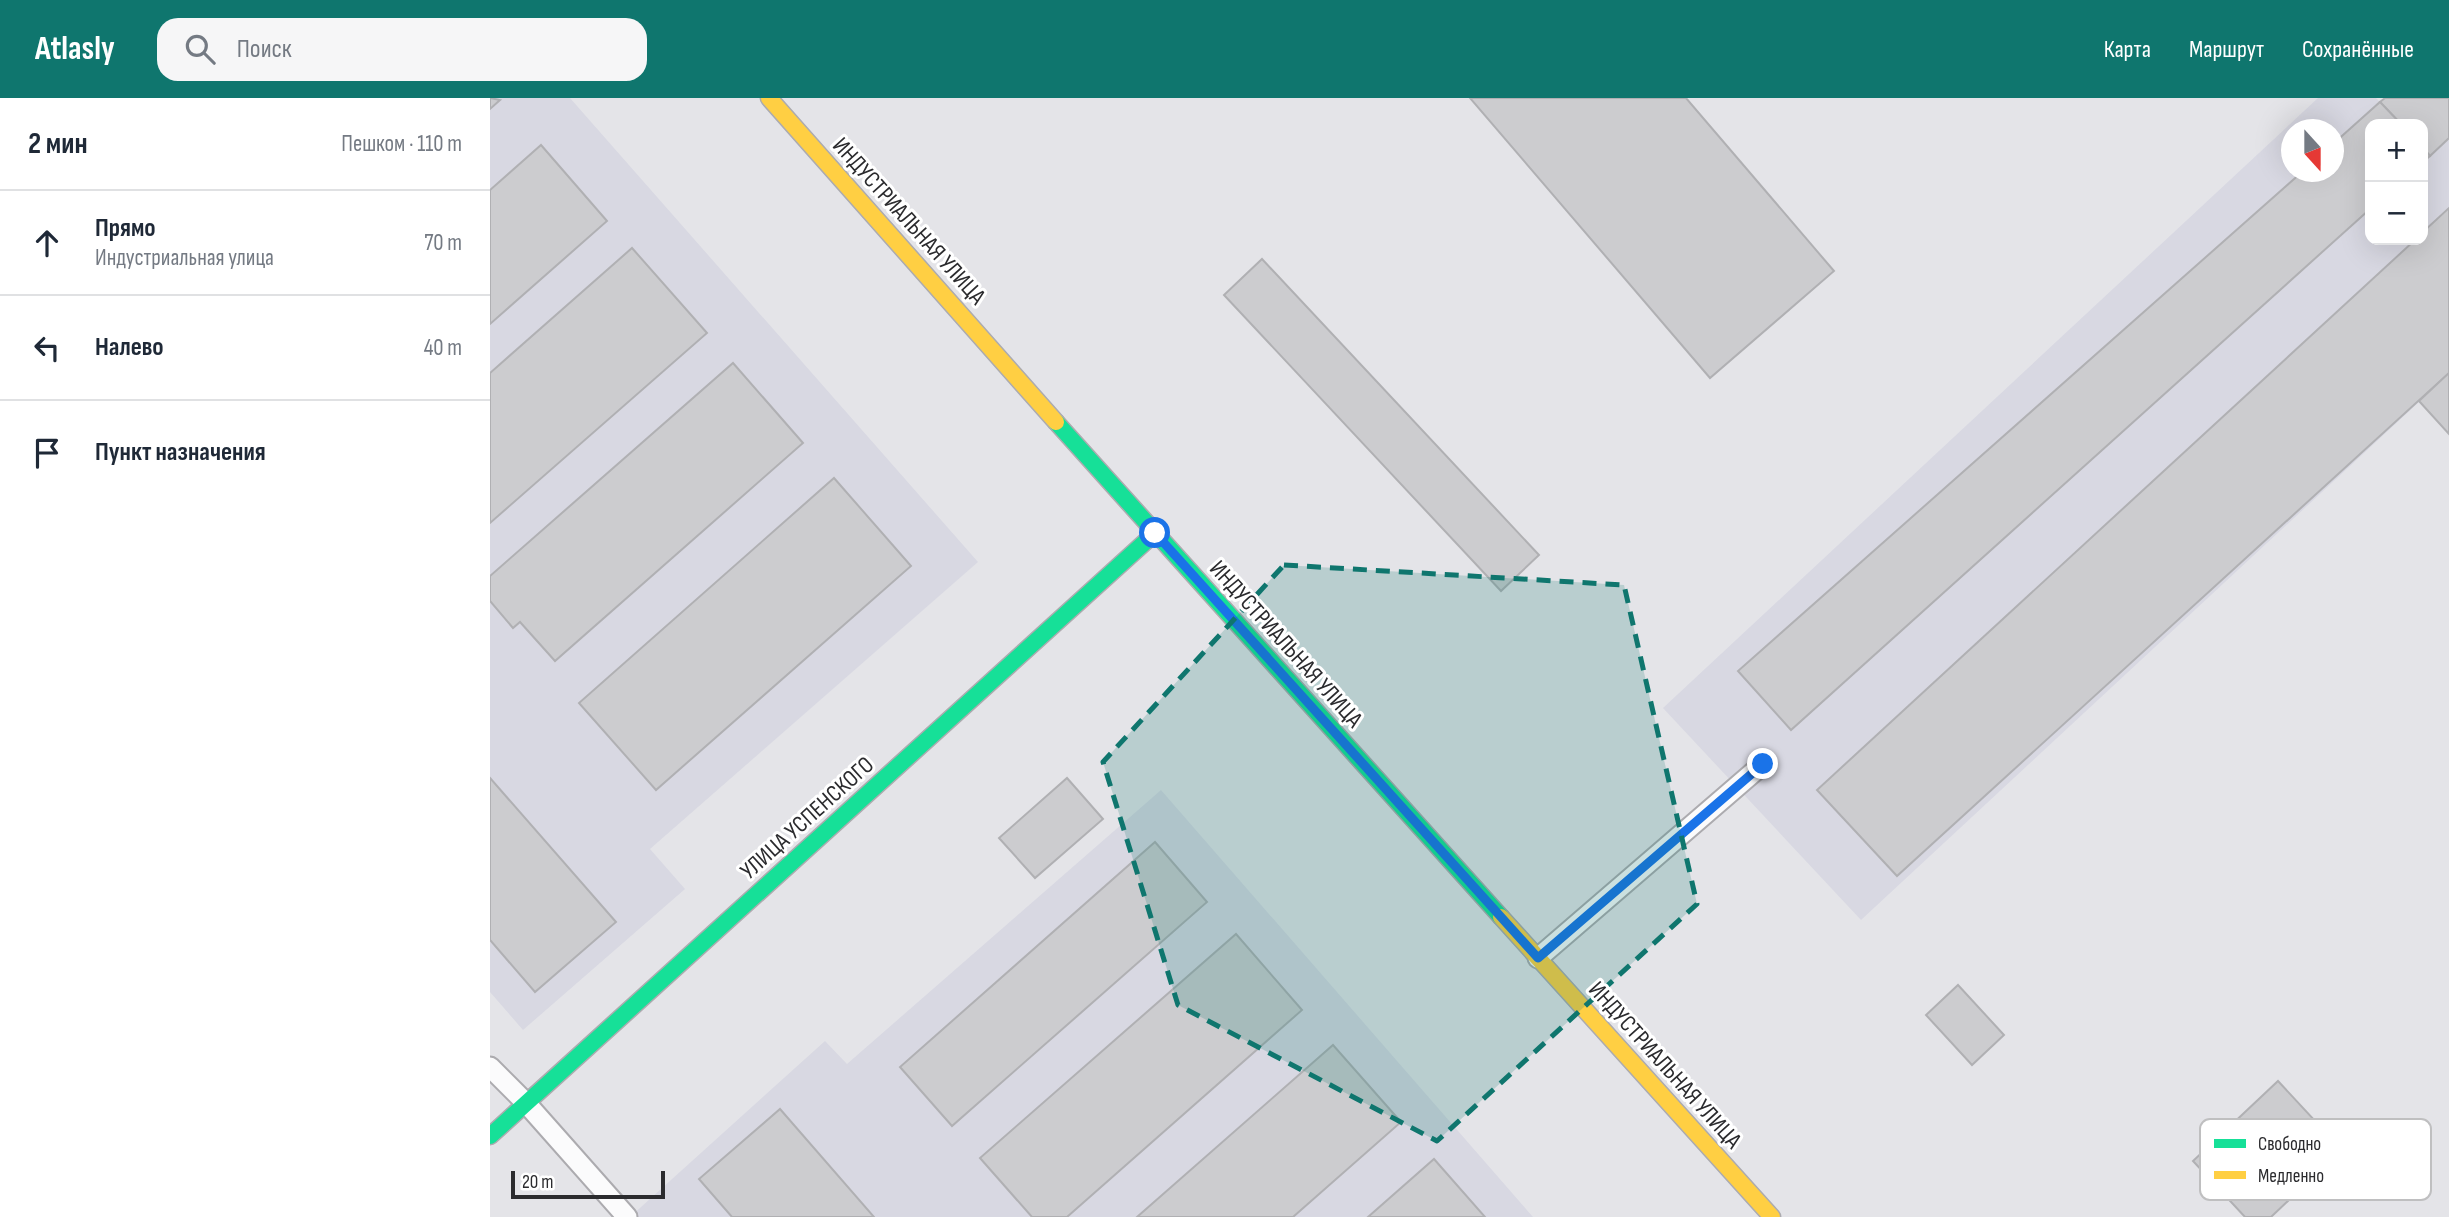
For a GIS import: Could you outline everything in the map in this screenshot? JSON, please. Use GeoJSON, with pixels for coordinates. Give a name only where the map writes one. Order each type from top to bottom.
{"type":"FeatureCollection","features":[{"type":"Feature","properties":{"kind":"street","name":"ИНДУСТРИАЛЬНАЯ УЛИЦА"},"geometry":{"type":"LineString","coordinates":[[769,98],[1155,533],[1772,1217]]}},
{"type":"Feature","properties":{"kind":"street","name":"УЛИЦА УСПЕНСКОГО"},"geometry":{"type":"LineString","coordinates":[[490,1136],[1155,533]]}},
{"type":"Feature","properties":{"kind":"lane"},"geometry":{"type":"LineString","coordinates":[[1538,958],[1763,764]]}},
{"type":"Feature","properties":{"kind":"lane"},"geometry":{"type":"LineString","coordinates":[[490,1067],[526,1103],[627,1217]]}},
{"type":"Feature","properties":{"kind":"highlighted area"},"geometry":{"type":"Polygon","coordinates":[[[1284,565],[1624,585],[1697,904],[1437,1141],[1178,1005],[1103,762],[1284,565]]]}},
{"type":"Feature","properties":{"kind":"shaded area"},"geometry":{"type":"Polygon","coordinates":[[[490,98],[570,98],[978,562],[650,849],[685,889],[523,1030],[490,992],[490,98]]]}},
{"type":"Feature","properties":{"kind":"shaded area"},"geometry":{"type":"Polygon","coordinates":[[[2318,98],[2376,98],[2380,102],[2385,98],[2449,98],[2449,434],[2419,402],[1861,920],[1663,708],[2281,132],[2281,182],[2344,182],[2344,119],[2295,119],[2318,98]]]}},
{"type":"Feature","properties":{"kind":"shaded area"},"geometry":{"type":"Polygon","coordinates":[[[1161,790],[1533,1217],[630,1217],[825,1041],[847,1064],[1161,790]]]}},
{"type":"Feature","properties":{"kind":"building"},"geometry":{"type":"Polygon","coordinates":[[[490,98],[500,100],[490,109],[490,98]]]}},
{"type":"Feature","properties":{"kind":"building"},"geometry":{"type":"Polygon","coordinates":[[[1470,98],[1686,98],[1834,271],[1710,378],[1470,98]]]}},
{"type":"Feature","properties":{"kind":"building"},"geometry":{"type":"Polygon","coordinates":[[[2385,98],[2449,98],[2449,138],[2430,156],[2428,119],[2396,119],[2380,102],[2385,98]]]}},
{"type":"Feature","properties":{"kind":"building"},"geometry":{"type":"Polygon","coordinates":[[[2380,102],[2396,119],[2365,119],[2365,213],[1791,730],[1738,671],[2291,182],[2344,182],[2344,134],[2380,102]]]}},
{"type":"Feature","properties":{"kind":"building"},"geometry":{"type":"Polygon","coordinates":[[[541,145],[607,221],[490,324],[490,190],[541,145]]]}},
{"type":"Feature","properties":{"kind":"building"},"geometry":{"type":"Polygon","coordinates":[[[2449,208],[2449,373],[1897,876],[1817,790],[2410,245],[2428,245],[2428,227],[2449,208]]]}},
{"type":"Feature","properties":{"kind":"building"},"geometry":{"type":"Polygon","coordinates":[[[632,248],[707,333],[490,523],[490,373],[632,248]]]}},
{"type":"Feature","properties":{"kind":"building"},"geometry":{"type":"Polygon","coordinates":[[[1262,259],[1539,555],[1501,591],[1224,295],[1262,259]]]}},
{"type":"Feature","properties":{"kind":"building"},"geometry":{"type":"Polygon","coordinates":[[[733,363],[803,443],[555,661],[520,622],[513,628],[490,601],[490,576],[733,363]]]}},
{"type":"Feature","properties":{"kind":"building"},"geometry":{"type":"Polygon","coordinates":[[[2449,373],[2449,434],[2419,401],[2449,373]]]}},
{"type":"Feature","properties":{"kind":"building"},"geometry":{"type":"Polygon","coordinates":[[[834,478],[911,566],[656,790],[579,703],[834,478]]]}},
{"type":"Feature","properties":{"kind":"building"},"geometry":{"type":"Polygon","coordinates":[[[490,778],[616,922],[535,992],[490,940],[490,778]]]}},
{"type":"Feature","properties":{"kind":"building"},"geometry":{"type":"Polygon","coordinates":[[[1067,778],[1103,819],[1035,878],[999,838],[1067,778]]]}},
{"type":"Feature","properties":{"kind":"building"},"geometry":{"type":"Polygon","coordinates":[[[1155,842],[1207,902],[952,1126],[900,1067],[1155,842]]]}},
{"type":"Feature","properties":{"kind":"building"},"geometry":{"type":"Polygon","coordinates":[[[1236,934],[1302,1010],[1067,1217],[1032,1217],[980,1158],[1236,934]]]}},
{"type":"Feature","properties":{"kind":"building"},"geometry":{"type":"Polygon","coordinates":[[[1958,985],[2004,1035],[1972,1065],[1926,1015],[1958,985]]]}},
{"type":"Feature","properties":{"kind":"building"},"geometry":{"type":"Polygon","coordinates":[[[1333,1045],[1401,1122],[1293,1217],[1137,1217],[1333,1045]]]}},
{"type":"Feature","properties":{"kind":"building"},"geometry":{"type":"Polygon","coordinates":[[[2278,1081],[2313,1119],[2238,1119],[2278,1081]]]}},
{"type":"Feature","properties":{"kind":"building"},"geometry":{"type":"Polygon","coordinates":[[[780,1109],[874,1217],[732,1217],[699,1179],[780,1109]]]}},
{"type":"Feature","properties":{"kind":"building"},"geometry":{"type":"Polygon","coordinates":[[[2200,1154],[2200,1169],[2193,1161],[2200,1154]]]}},
{"type":"Feature","properties":{"kind":"building"},"geometry":{"type":"Polygon","coordinates":[[[1434,1159],[1485,1217],[1368,1217],[1434,1159]]]}},
{"type":"Feature","properties":{"kind":"building"},"geometry":{"type":"Polygon","coordinates":[[[2229,1200],[2289,1200],[2271,1217],[2245,1217],[2229,1200]]]}},
{"type":"Feature","properties":{"kind":"traffic: fast"},"geometry":{"type":"LineString","coordinates":[[1056,422],[1501,917]]}},
{"type":"Feature","properties":{"kind":"traffic: fast"},"geometry":{"type":"LineString","coordinates":[[490,1136],[1155,533]]}},
{"type":"Feature","properties":{"kind":"traffic: slow"},"geometry":{"type":"LineString","coordinates":[[769,98],[1056,422]]}},
{"type":"Feature","properties":{"kind":"traffic: slow"},"geometry":{"type":"LineString","coordinates":[[1501,917],[1772,1217]]}},
{"type":"Feature","properties":{"kind":"route"},"geometry":{"type":"LineString","coordinates":[[1155,533],[1538,958],[1763,764]]}}]}
